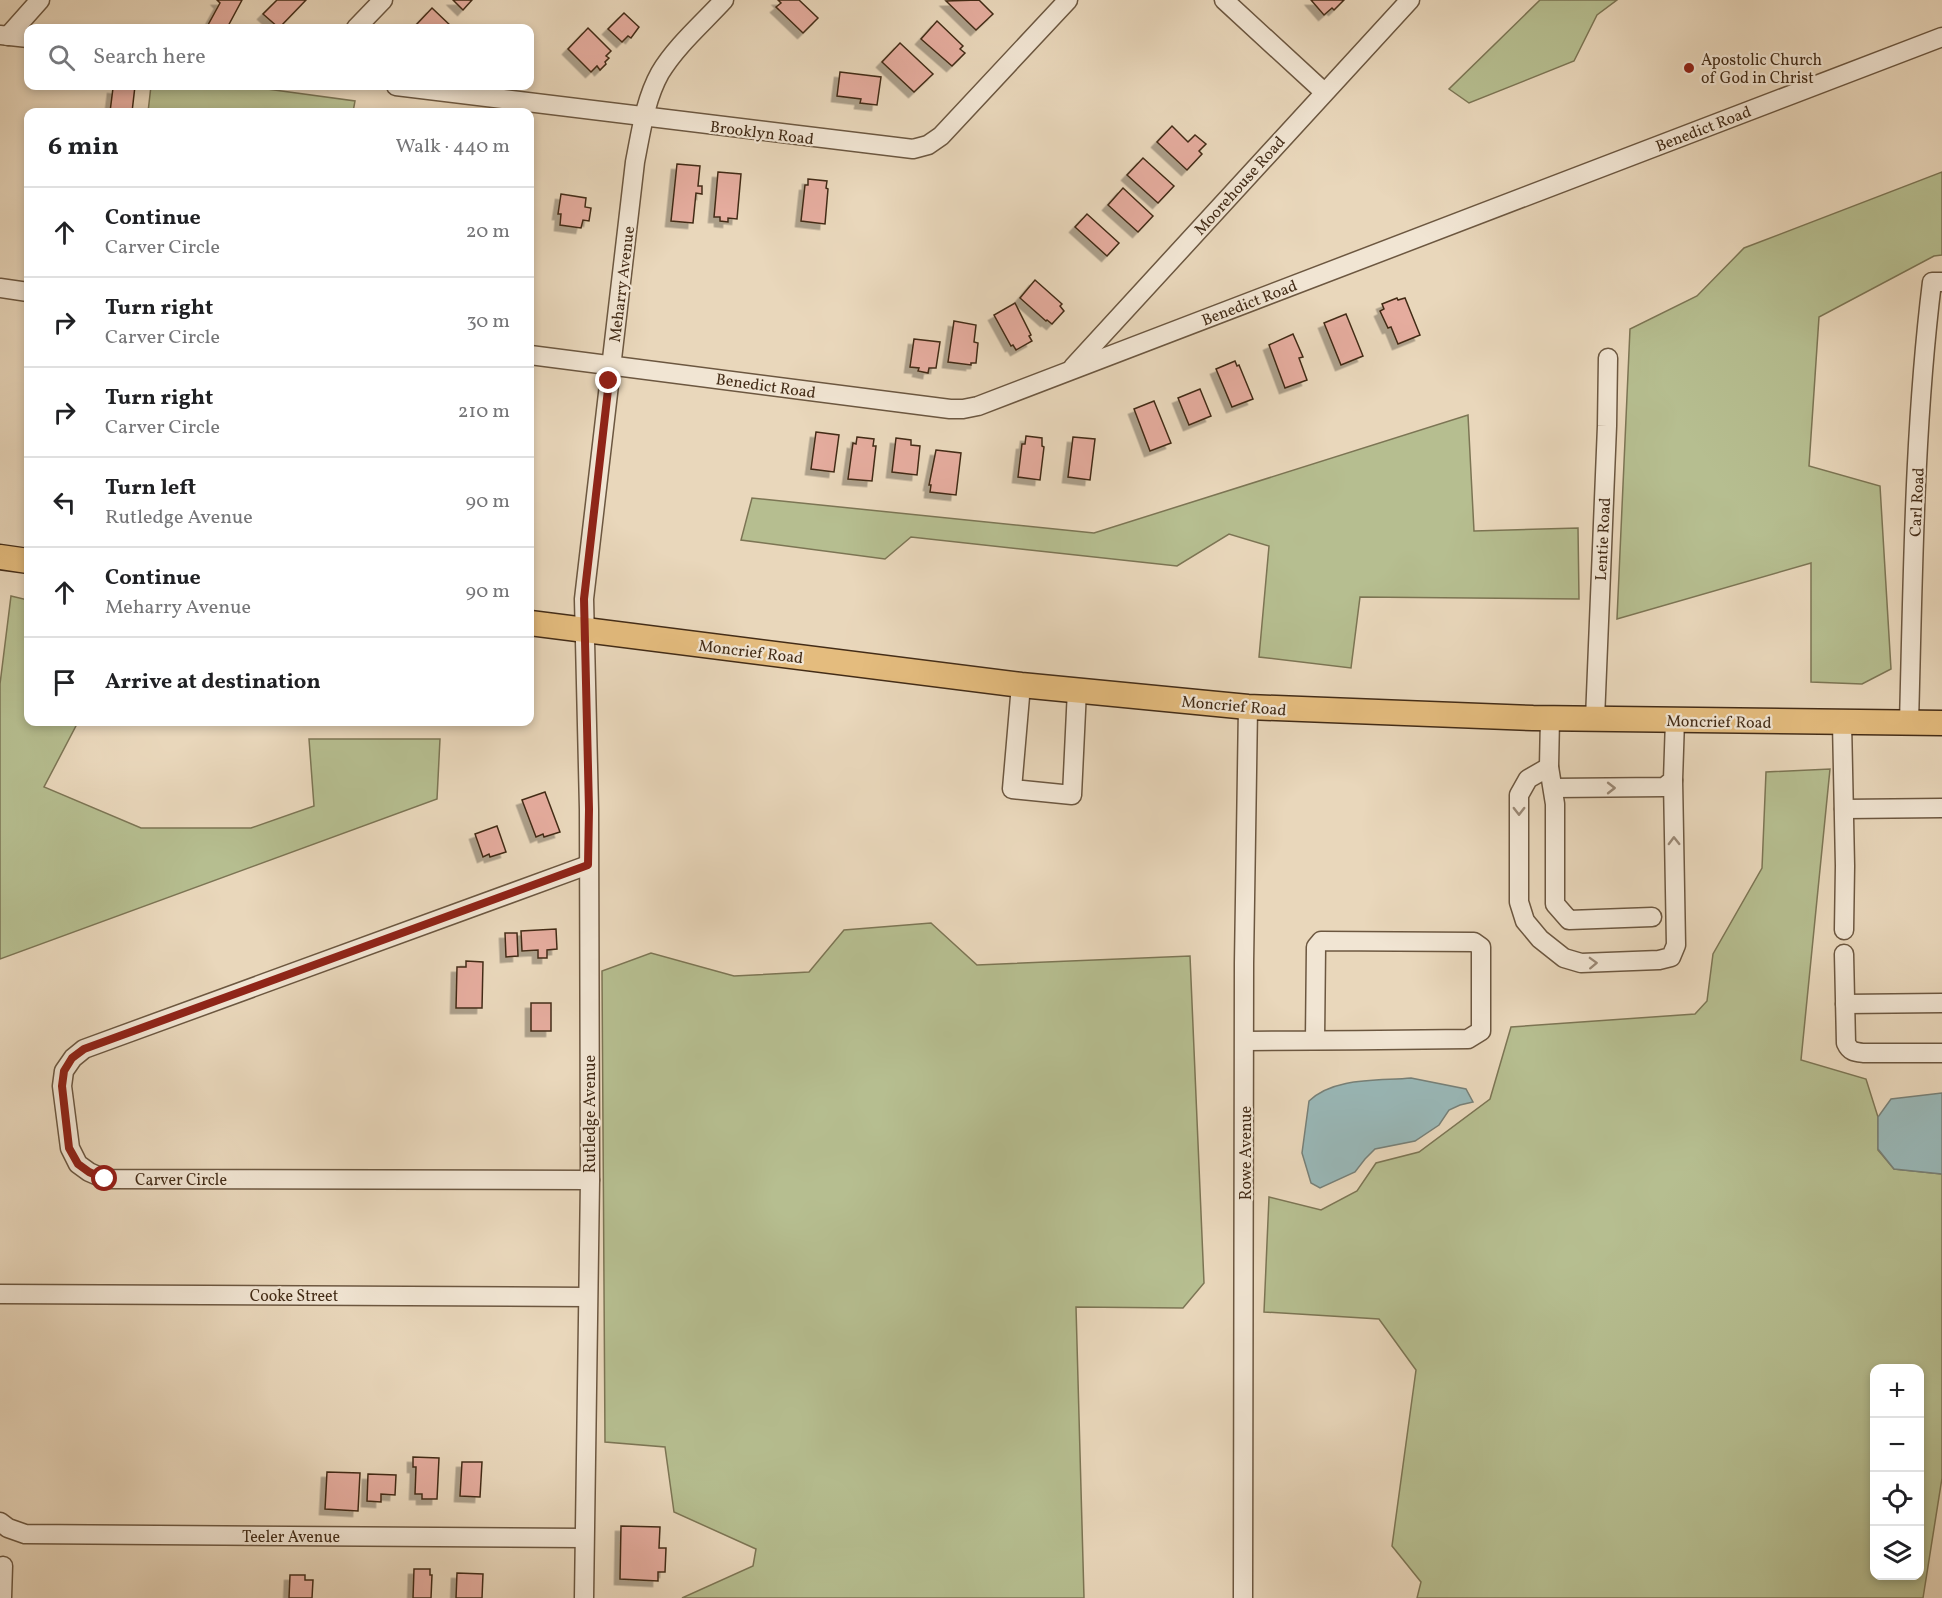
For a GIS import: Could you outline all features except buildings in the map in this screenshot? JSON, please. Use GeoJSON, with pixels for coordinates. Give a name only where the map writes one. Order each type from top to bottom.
{"type":"FeatureCollection","features":[{"type":"Feature","properties":{"kind":"main road"},"geometry":{"type":"LineString","coordinates":[[0,557],[24,560]]}},
{"type":"Feature","properties":{"kind":"main road","name":"Moncrief Road"},"geometry":{"type":"LineString","coordinates":[[534,624],[1022,685],[1248,707],[1550,718],[1942,723]]}},
{"type":"Feature","properties":{"kind":"street"},"geometry":{"type":"LineString","coordinates":[[4,35],[40,0]]}},
{"type":"Feature","properties":{"kind":"street"},"geometry":{"type":"LineString","coordinates":[[360,24],[383,0]]}},
{"type":"Feature","properties":{"kind":"street","name":"Meharry Avenue"},"geometry":{"type":"LineString","coordinates":[[586,630],[584,599],[635,162],[644,117],[660,73],[724,0]]}},
{"type":"Feature","properties":{"kind":"street","name":"Brooklyn Road"},"geometry":{"type":"LineString","coordinates":[[428,90],[914,149],[928,145],[941,136],[1068,0]]}},
{"type":"Feature","properties":{"kind":"street"},"geometry":{"type":"LineString","coordinates":[[1224,0],[1324,92]]}},
{"type":"Feature","properties":{"kind":"street","name":"Moorehouse Road"},"geometry":{"type":"LineString","coordinates":[[1069,370],[1410,0]]}},
{"type":"Feature","properties":{"kind":"street"},"geometry":{"type":"LineString","coordinates":[[4,35],[24,38]]}},
{"type":"Feature","properties":{"kind":"street","name":"Benedict Road"},"geometry":{"type":"LineString","coordinates":[[534,355],[963,410],[1942,37]]}},
{"type":"Feature","properties":{"kind":"street","name":"Carl Road"},"geometry":{"type":"LineString","coordinates":[[1908,723],[1923,355],[1937,282]]}},
{"type":"Feature","properties":{"kind":"street"},"geometry":{"type":"LineString","coordinates":[[0,288],[24,291]]}},
{"type":"Feature","properties":{"kind":"street","name":"Lentie Road"},"geometry":{"type":"LineString","coordinates":[[1595,719],[1608,358]]}},
{"type":"Feature","properties":{"kind":"street","name":"Rutledge Avenue"},"geometry":{"type":"LineString","coordinates":[[584,1598],[590,1180],[586,630]]}},
{"type":"Feature","properties":{"kind":"street"},"geometry":{"type":"LineString","coordinates":[[1022,685],[1012,789],[1072,795],[1077,690]]}},
{"type":"Feature","properties":{"kind":"street","name":"Rowe Avenue"},"geometry":{"type":"LineString","coordinates":[[1243,1598],[1248,707]]}},
{"type":"Feature","properties":{"kind":"street"},"geometry":{"type":"LineString","coordinates":[[1550,718],[1549,767],[1555,804],[1555,904],[1569,920],[1652,917]]}},
{"type":"Feature","properties":{"kind":"street"},"geometry":{"type":"LineString","coordinates":[[1549,767],[1528,779],[1519,795],[1519,902],[1525,921],[1540,939],[1564,958],[1581,963],[1659,960],[1671,957],[1676,945],[1673,780],[1675,720]]}},
{"type":"Feature","properties":{"kind":"street"},"geometry":{"type":"LineString","coordinates":[[1842,722],[1844,930]]}},
{"type":"Feature","properties":{"kind":"street"},"geometry":{"type":"LineString","coordinates":[[1552,788],[1664,787],[1673,780]]}},
{"type":"Feature","properties":{"kind":"street"},"geometry":{"type":"LineString","coordinates":[[1844,809],[1942,808]]}},
{"type":"Feature","properties":{"kind":"street","name":"Carver Circle"},"geometry":{"type":"LineString","coordinates":[[588,865],[84,1049],[72,1058],[64,1071],[62,1086],[69,1148],[78,1164],[105,1179],[590,1180]]}},
{"type":"Feature","properties":{"kind":"street"},"geometry":{"type":"LineString","coordinates":[[1245,1041],[1468,1039],[1481,1031],[1481,947],[1474,942],[1321,941],[1316,947],[1315,1040]]}},
{"type":"Feature","properties":{"kind":"street"},"geometry":{"type":"LineString","coordinates":[[1844,954],[1848,1049],[1854,1052],[1942,1053]]}},
{"type":"Feature","properties":{"kind":"street"},"geometry":{"type":"LineString","coordinates":[[1845,1004],[1942,1003]]}},
{"type":"Feature","properties":{"kind":"street","name":"Cooke Street"},"geometry":{"type":"LineString","coordinates":[[0,1294],[587,1297]]}},
{"type":"Feature","properties":{"kind":"street","name":"Teeler Avenue"},"geometry":{"type":"LineString","coordinates":[[0,1522],[8,1528],[25,1534],[585,1538]]}},
{"type":"Feature","properties":{"kind":"street"},"geometry":{"type":"LineString","coordinates":[[2,1598],[3,1566]]}},
{"type":"Feature","properties":{"kind":"green space"},"geometry":{"type":"Polygon","coordinates":[[[1540,0],[1617,0],[1597,15],[1574,61],[1469,103],[1449,89],[1540,0]]]}},
{"type":"Feature","properties":{"kind":"green space"},"geometry":{"type":"Polygon","coordinates":[[[151,90],[274,90],[355,101],[354,108],[148,108],[151,90]]]}},
{"type":"Feature","properties":{"kind":"green space"},"geometry":{"type":"Polygon","coordinates":[[[1942,172],[1942,255],[1934,256],[1819,317],[1809,466],[1880,486],[1891,669],[1862,684],[1811,682],[1811,563],[1617,619],[1630,329],[1697,296],[1744,248],[1942,172]]]}},
{"type":"Feature","properties":{"kind":"green space"},"geometry":{"type":"Polygon","coordinates":[[[1468,415],[1474,531],[1578,528],[1579,599],[1360,597],[1351,668],[1259,657],[1269,546],[1229,534],[1177,566],[911,537],[885,559],[741,540],[752,498],[1094,533],[1468,415]]]}},
{"type":"Feature","properties":{"kind":"green space"},"geometry":{"type":"Polygon","coordinates":[[[11,596],[24,599],[24,726],[76,726],[44,787],[141,828],[251,828],[314,806],[309,739],[440,739],[437,799],[0,959],[0,684],[11,596]]]}},
{"type":"Feature","properties":{"kind":"green space"},"geometry":{"type":"Polygon","coordinates":[[[1830,769],[1801,1060],[1866,1079],[1878,1117],[1878,1150],[1894,1169],[1942,1174],[1942,1478],[1923,1598],[1417,1598],[1421,1582],[1392,1546],[1416,1370],[1379,1319],[1264,1312],[1269,1197],[1321,1210],[1357,1191],[1376,1163],[1419,1152],[1490,1099],[1511,1027],[1695,1014],[1707,1001],[1713,954],[1762,868],[1766,772],[1830,769]]]}},
{"type":"Feature","properties":{"kind":"green space"},"geometry":{"type":"Polygon","coordinates":[[[931,923],[977,965],[1190,956],[1204,1283],[1183,1308],[1076,1307],[1084,1598],[682,1598],[753,1566],[756,1549],[674,1512],[665,1447],[605,1442],[602,971],[651,953],[734,976],[809,972],[844,930],[931,923]]]}},
{"type":"Feature","properties":{"kind":"water"},"geometry":{"type":"Polygon","coordinates":[[[1411,1078],[1466,1089],[1473,1102],[1449,1110],[1439,1125],[1415,1141],[1375,1149],[1355,1172],[1320,1188],[1311,1183],[1302,1153],[1309,1101],[1319,1093],[1344,1084],[1411,1078]]]}},
{"type":"Feature","properties":{"kind":"water"},"geometry":{"type":"Polygon","coordinates":[[[1942,1093],[1942,1174],[1894,1169],[1878,1149],[1878,1117],[1891,1099],[1942,1093]]]}},
{"type":"Feature","properties":{"kind":"place","name":"Apostolic Church of God in Christ"},"geometry":{"type":"Point","coordinates":[1689,68]}},
{"type":"Feature","properties":{"kind":"route"},"geometry":{"type":"LineString","coordinates":[[105,1179],[78,1164],[69,1148],[62,1086],[64,1071],[72,1058],[84,1049],[588,865],[589,809],[584,599],[609,381]]}}]}
